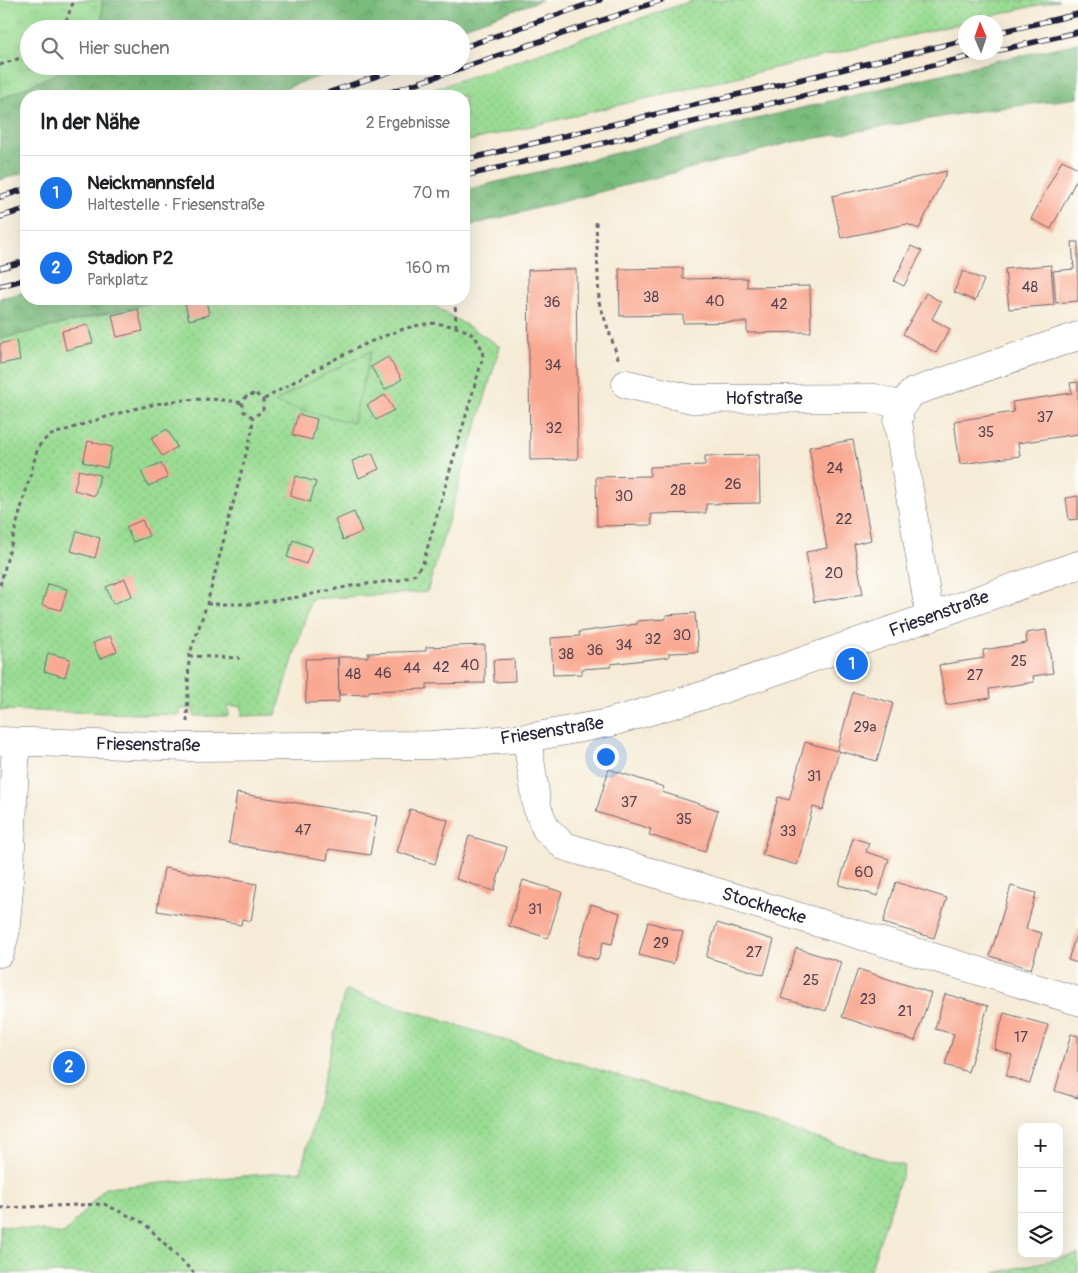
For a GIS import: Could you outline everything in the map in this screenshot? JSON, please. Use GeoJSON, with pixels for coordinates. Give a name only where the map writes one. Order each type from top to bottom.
{"type":"FeatureCollection","features":[{"type":"Feature","properties":{"kind":"street"},"geometry":{"type":"LineString","coordinates":[[930,618],[898,422],[901,406],[913,392],[1078,336]]}},
{"type":"Feature","properties":{"kind":"street","name":"Hofstraße"},"geometry":{"type":"LineString","coordinates":[[626,384],[692,398],[875,398],[901,406]]}},
{"type":"Feature","properties":{"kind":"street","name":"Friesenstraße"},"geometry":{"type":"LineString","coordinates":[[8,741],[188,747],[431,745],[527,738],[608,723],[712,693],[1078,565]]}},
{"type":"Feature","properties":{"kind":"street","name":"Stockhecke"},"geometry":{"type":"LineString","coordinates":[[527,738],[537,807],[546,829],[564,846],[1078,1001]]}},
{"type":"Feature","properties":{"kind":"street"},"geometry":{"type":"LineString","coordinates":[[0,953],[5,934],[8,889],[8,741]]}},
{"type":"Feature","properties":{"kind":"path"},"geometry":{"type":"LineString","coordinates":[[66,20],[74,0]]}},
{"type":"Feature","properties":{"kind":"path"},"geometry":{"type":"LineString","coordinates":[[0,65],[20,57]]}},
{"type":"Feature","properties":{"kind":"path"},"geometry":{"type":"LineString","coordinates":[[596,222],[599,302],[626,384]]}},
{"type":"Feature","properties":{"kind":"path"},"geometry":{"type":"LineString","coordinates":[[455,305],[456,327]]}},
{"type":"Feature","properties":{"kind":"path"},"geometry":{"type":"LineString","coordinates":[[206,604],[251,604],[289,599],[351,586],[400,580],[415,574],[423,563],[483,357],[482,347],[476,336],[456,327],[437,323],[408,328],[371,343],[264,400]]}},
{"type":"Feature","properties":{"kind":"path"},"geometry":{"type":"LineString","coordinates":[[253,417],[244,412],[242,403],[247,395],[256,394],[264,400]]}},
{"type":"Feature","properties":{"kind":"path"},"geometry":{"type":"LineString","coordinates":[[0,585],[38,447],[48,436],[138,407],[218,398],[242,403]]}},
{"type":"Feature","properties":{"kind":"path"},"geometry":{"type":"LineString","coordinates":[[253,417],[263,411],[264,400]]}},
{"type":"Feature","properties":{"kind":"path"},"geometry":{"type":"LineString","coordinates":[[188,747],[189,656],[206,604],[252,431],[253,417]]}},
{"type":"Feature","properties":{"kind":"path"},"geometry":{"type":"LineString","coordinates":[[189,656],[240,658]]}},
{"type":"Feature","properties":{"kind":"path"},"geometry":{"type":"LineString","coordinates":[[0,1208],[104,1204],[144,1223],[194,1273]]}},
{"type":"Feature","properties":{"kind":"green space"},"geometry":{"type":"Polygon","coordinates":[[[0,0],[102,0],[102,20],[20,20],[20,75],[53,75],[0,99],[0,0]]]}},
{"type":"Feature","properties":{"kind":"green space"},"geometry":{"type":"Polygon","coordinates":[[[102,0],[542,0],[470,25],[470,20],[102,20],[102,0]]]}},
{"type":"Feature","properties":{"kind":"green space"},"geometry":{"type":"Polygon","coordinates":[[[694,0],[1059,0],[996,15],[958,15],[958,24],[470,141],[470,90],[431,90],[694,0]]]}},
{"type":"Feature","properties":{"kind":"green space"},"geometry":{"type":"Polygon","coordinates":[[[1078,43],[1078,98],[977,111],[793,142],[470,225],[470,189],[995,61],[1078,43]]]}},
{"type":"Feature","properties":{"kind":"green space"},"geometry":{"type":"Polygon","coordinates":[[[53,75],[323,75],[279,90],[20,90],[20,174],[0,180],[0,99],[53,75]]]}},
{"type":"Feature","properties":{"kind":"green space"},"geometry":{"type":"Polygon","coordinates":[[[20,293],[20,305],[141,305],[0,339],[0,298],[20,293]]]}},
{"type":"Feature","properties":{"kind":"green space"},"geometry":{"type":"Polygon","coordinates":[[[141,305],[434,305],[500,347],[427,592],[311,599],[276,715],[242,716],[242,706],[228,706],[229,716],[194,716],[193,709],[180,709],[180,715],[0,710],[0,339],[141,305]]]}},
{"type":"Feature","properties":{"kind":"green space"},"geometry":{"type":"Polygon","coordinates":[[[371,351],[353,423],[275,403],[289,393],[371,351]]]}},
{"type":"Feature","properties":{"kind":"green space"},"geometry":{"type":"Polygon","coordinates":[[[345,990],[905,1166],[869,1273],[0,1273],[0,1225],[64,1234],[105,1188],[301,1171],[345,990]]]}},
{"type":"Feature","properties":{"kind":"green space"},"geometry":{"type":"Polygon","coordinates":[[[1078,1254],[1078,1273],[994,1273],[1063,1258],[1078,1254]]]}},
{"type":"Feature","properties":{"kind":"building"},"geometry":{"type":"Polygon","coordinates":[[[1062,160],[1078,168],[1078,177],[1051,229],[1031,219],[1062,160]]]}},
{"type":"Feature","properties":{"kind":"building"},"geometry":{"type":"Polygon","coordinates":[[[947,171],[919,229],[907,224],[841,238],[832,196],[947,171]]]}},
{"type":"Feature","properties":{"kind":"building"},"geometry":{"type":"Polygon","coordinates":[[[1072,242],[1078,242],[1078,301],[1056,303],[1053,271],[1074,269],[1072,242]]]}},
{"type":"Feature","properties":{"kind":"building"},"geometry":{"type":"Polygon","coordinates":[[[911,246],[922,251],[904,286],[894,281],[911,246]]]}},
{"type":"Feature","properties":{"kind":"building"},"geometry":{"type":"Polygon","coordinates":[[[1051,265],[1054,305],[1009,309],[1005,269],[1051,265]]]}},
{"type":"Feature","properties":{"kind":"building"},"geometry":{"type":"Polygon","coordinates":[[[683,268],[683,279],[747,278],[747,287],[810,286],[811,332],[747,333],[747,322],[683,323],[683,315],[620,316],[619,269],[683,268]]]}},
{"type":"Feature","properties":{"kind":"building"},"geometry":{"type":"Polygon","coordinates":[[[576,269],[578,459],[530,460],[528,270],[576,269]]]}},
{"type":"Feature","properties":{"kind":"building"},"geometry":{"type":"Polygon","coordinates":[[[963,271],[984,280],[975,301],[954,292],[963,271]]]}},
{"type":"Feature","properties":{"kind":"building"},"geometry":{"type":"Polygon","coordinates":[[[926,293],[941,302],[932,319],[950,329],[936,353],[903,334],[926,293]]]}},
{"type":"Feature","properties":{"kind":"building"},"geometry":{"type":"Polygon","coordinates":[[[185,305],[207,305],[209,315],[189,320],[185,305]]]}},
{"type":"Feature","properties":{"kind":"building"},"geometry":{"type":"Polygon","coordinates":[[[138,309],[143,331],[117,337],[112,315],[138,309]]]}},
{"type":"Feature","properties":{"kind":"building"},"geometry":{"type":"Polygon","coordinates":[[[88,325],[93,343],[66,350],[62,331],[88,325]]]}},
{"type":"Feature","properties":{"kind":"building"},"geometry":{"type":"Polygon","coordinates":[[[16,340],[20,360],[0,364],[0,344],[16,340]]]}},
{"type":"Feature","properties":{"kind":"building"},"geometry":{"type":"Polygon","coordinates":[[[388,357],[402,379],[385,390],[371,367],[388,357]]]}},
{"type":"Feature","properties":{"kind":"building"},"geometry":{"type":"Polygon","coordinates":[[[1078,382],[1078,434],[1018,443],[1020,456],[960,464],[954,421],[1014,412],[1012,402],[1072,393],[1070,383],[1078,382]]]}},
{"type":"Feature","properties":{"kind":"building"},"geometry":{"type":"Polygon","coordinates":[[[385,395],[394,410],[376,420],[367,405],[385,395]]]}},
{"type":"Feature","properties":{"kind":"building"},"geometry":{"type":"Polygon","coordinates":[[[298,414],[317,419],[312,440],[292,435],[298,414]]]}},
{"type":"Feature","properties":{"kind":"building"},"geometry":{"type":"Polygon","coordinates":[[[167,429],[177,447],[162,456],[151,438],[167,429]]]}},
{"type":"Feature","properties":{"kind":"building"},"geometry":{"type":"Polygon","coordinates":[[[853,440],[871,540],[854,544],[863,594],[814,602],[806,552],[827,548],[809,447],[853,440]]]}},
{"type":"Feature","properties":{"kind":"building"},"geometry":{"type":"Polygon","coordinates":[[[88,441],[112,447],[107,468],[83,462],[88,441]]]}},
{"type":"Feature","properties":{"kind":"building"},"geometry":{"type":"Polygon","coordinates":[[[372,453],[379,469],[359,478],[352,461],[372,453]]]}},
{"type":"Feature","properties":{"kind":"building"},"geometry":{"type":"Polygon","coordinates":[[[759,455],[760,503],[706,504],[706,513],[651,514],[652,525],[597,526],[596,477],[650,476],[650,467],[705,465],[705,456],[759,455]]]}},
{"type":"Feature","properties":{"kind":"building"},"geometry":{"type":"Polygon","coordinates":[[[161,463],[168,478],[148,486],[141,471],[161,463]]]}},
{"type":"Feature","properties":{"kind":"building"},"geometry":{"type":"Polygon","coordinates":[[[79,470],[100,475],[95,496],[74,490],[79,470]]]}},
{"type":"Feature","properties":{"kind":"building"},"geometry":{"type":"Polygon","coordinates":[[[296,476],[316,482],[310,502],[290,496],[296,476]]]}},
{"type":"Feature","properties":{"kind":"building"},"geometry":{"type":"Polygon","coordinates":[[[1078,496],[1078,519],[1069,520],[1066,498],[1078,496]]]}},
{"type":"Feature","properties":{"kind":"building"},"geometry":{"type":"Polygon","coordinates":[[[354,512],[362,532],[343,540],[335,520],[354,512]]]}},
{"type":"Feature","properties":{"kind":"building"},"geometry":{"type":"Polygon","coordinates":[[[142,520],[149,536],[133,542],[126,527],[142,520]]]}},
{"type":"Feature","properties":{"kind":"building"},"geometry":{"type":"Polygon","coordinates":[[[77,531],[100,538],[95,558],[71,551],[77,531]]]}},
{"type":"Feature","properties":{"kind":"building"},"geometry":{"type":"Polygon","coordinates":[[[293,540],[312,547],[306,564],[287,557],[293,540]]]}},
{"type":"Feature","properties":{"kind":"building"},"geometry":{"type":"Polygon","coordinates":[[[125,579],[132,596],[113,604],[106,587],[125,579]]]}},
{"type":"Feature","properties":{"kind":"building"},"geometry":{"type":"Polygon","coordinates":[[[48,584],[67,589],[61,610],[42,605],[48,584]]]}},
{"type":"Feature","properties":{"kind":"building"},"geometry":{"type":"Polygon","coordinates":[[[695,613],[698,652],[669,653],[669,657],[611,664],[611,667],[582,669],[582,674],[553,675],[551,638],[580,636],[579,632],[637,624],[637,621],[666,619],[666,615],[695,613]]]}},
{"type":"Feature","properties":{"kind":"building"},"geometry":{"type":"Polygon","coordinates":[[[1046,630],[1053,673],[1033,676],[1034,682],[989,689],[990,698],[946,705],[939,665],[984,658],[983,650],[1027,643],[1026,633],[1046,630]]]}},
{"type":"Feature","properties":{"kind":"building"},"geometry":{"type":"Polygon","coordinates":[[[110,636],[117,651],[100,659],[93,643],[110,636]]]}},
{"type":"Feature","properties":{"kind":"building"},"geometry":{"type":"Polygon","coordinates":[[[485,645],[485,683],[427,684],[427,689],[369,691],[369,694],[339,695],[338,657],[368,657],[368,653],[426,651],[426,647],[485,645]]]}},
{"type":"Feature","properties":{"kind":"building"},"geometry":{"type":"Polygon","coordinates":[[[48,653],[70,659],[65,677],[44,671],[48,653]]]}},
{"type":"Feature","properties":{"kind":"building"},"geometry":{"type":"Polygon","coordinates":[[[338,658],[339,702],[306,703],[305,659],[338,658]]]}},
{"type":"Feature","properties":{"kind":"building"},"geometry":{"type":"Polygon","coordinates":[[[514,659],[515,681],[494,682],[493,660],[514,659]]]}},
{"type":"Feature","properties":{"kind":"building"},"geometry":{"type":"Polygon","coordinates":[[[853,692],[893,703],[877,761],[839,751],[823,810],[813,807],[797,865],[762,855],[778,797],[789,800],[805,742],[837,751],[853,692]]]}},
{"type":"Feature","properties":{"kind":"building"},"geometry":{"type":"Polygon","coordinates":[[[609,769],[664,787],[662,792],[718,810],[705,852],[649,835],[651,829],[596,812],[609,769]]]}},
{"type":"Feature","properties":{"kind":"building"},"geometry":{"type":"Polygon","coordinates":[[[237,793],[377,816],[370,855],[329,849],[327,860],[229,844],[237,793]]]}},
{"type":"Feature","properties":{"kind":"building"},"geometry":{"type":"Polygon","coordinates":[[[410,809],[448,820],[435,864],[397,852],[410,809]]]}},
{"type":"Feature","properties":{"kind":"building"},"geometry":{"type":"Polygon","coordinates":[[[469,836],[507,847],[494,891],[456,879],[469,836]]]}},
{"type":"Feature","properties":{"kind":"building"},"geometry":{"type":"Polygon","coordinates":[[[853,838],[869,843],[866,852],[889,859],[878,896],[839,885],[853,838]]]}},
{"type":"Feature","properties":{"kind":"building"},"geometry":{"type":"Polygon","coordinates":[[[164,868],[257,884],[251,921],[242,919],[241,925],[157,911],[164,868]]]}},
{"type":"Feature","properties":{"kind":"building"},"geometry":{"type":"Polygon","coordinates":[[[523,880],[562,892],[548,938],[509,926],[523,880]]]}},
{"type":"Feature","properties":{"kind":"building"},"geometry":{"type":"Polygon","coordinates":[[[896,882],[947,898],[934,938],[883,923],[896,882]]]}},
{"type":"Feature","properties":{"kind":"building"},"geometry":{"type":"Polygon","coordinates":[[[1011,886],[1036,893],[1026,929],[1042,933],[1031,969],[990,956],[1011,886]]]}},
{"type":"Feature","properties":{"kind":"building"},"geometry":{"type":"Polygon","coordinates":[[[591,904],[620,913],[612,944],[603,942],[598,960],[577,954],[591,904]]]}},
{"type":"Feature","properties":{"kind":"building"},"geometry":{"type":"Polygon","coordinates":[[[648,922],[683,932],[673,964],[639,955],[648,922]]]}},
{"type":"Feature","properties":{"kind":"building"},"geometry":{"type":"Polygon","coordinates":[[[717,923],[774,940],[764,975],[706,957],[717,923]]]}},
{"type":"Feature","properties":{"kind":"building"},"geometry":{"type":"Polygon","coordinates":[[[1078,928],[1078,963],[1068,960],[1078,928]]]}},
{"type":"Feature","properties":{"kind":"building"},"geometry":{"type":"Polygon","coordinates":[[[796,948],[841,962],[826,1011],[781,998],[796,948]]]}},
{"type":"Feature","properties":{"kind":"building"},"geometry":{"type":"Polygon","coordinates":[[[858,969],[931,993],[915,1041],[842,1017],[858,969]]]}},
{"type":"Feature","properties":{"kind":"building"},"geometry":{"type":"Polygon","coordinates":[[[945,994],[988,1006],[968,1072],[945,1065],[954,1034],[935,1029],[945,994]]]}},
{"type":"Feature","properties":{"kind":"building"},"geometry":{"type":"Polygon","coordinates":[[[1004,1013],[1048,1025],[1030,1083],[1006,1076],[1012,1055],[994,1049],[1004,1013]]]}},
{"type":"Feature","properties":{"kind":"building"},"geometry":{"type":"Polygon","coordinates":[[[1071,1034],[1078,1036],[1078,1098],[1055,1091],[1071,1034]]]}},
{"type":"Feature","properties":{"kind":"railway"},"geometry":{"type":"LineString","coordinates":[[470,45],[600,0]]}},
{"type":"Feature","properties":{"kind":"railway"},"geometry":{"type":"LineString","coordinates":[[470,65],[662,0]]}},
{"type":"Feature","properties":{"kind":"railway"},"geometry":{"type":"LineString","coordinates":[[1003,31],[1078,14]]}},
{"type":"Feature","properties":{"kind":"railway"},"geometry":{"type":"LineString","coordinates":[[1003,49],[1078,32]]}},
{"type":"Feature","properties":{"kind":"railway"},"geometry":{"type":"LineString","coordinates":[[470,159],[958,42]]}},
{"type":"Feature","properties":{"kind":"railway"},"geometry":{"type":"LineString","coordinates":[[470,175],[958,59]]}},
{"type":"Feature","properties":{"kind":"railway"},"geometry":{"type":"LineString","coordinates":[[336,90],[380,75]]}},
{"type":"Feature","properties":{"kind":"railway"},"geometry":{"type":"LineString","coordinates":[[397,90],[441,75]]}},
{"type":"Feature","properties":{"kind":"railway"},"geometry":{"type":"LineString","coordinates":[[0,197],[20,191]]}},
{"type":"Feature","properties":{"kind":"railway"},"geometry":{"type":"LineString","coordinates":[[0,217],[20,211]]}},
{"type":"Feature","properties":{"kind":"railway"},"geometry":{"type":"LineString","coordinates":[[0,268],[20,263]]}},
{"type":"Feature","properties":{"kind":"railway"},"geometry":{"type":"LineString","coordinates":[[0,286],[20,281]]}},
{"type":"Feature","properties":{"kind":"place","name":"Neickmannsfeld"},"geometry":{"type":"Point","coordinates":[852,664]}},
{"type":"Feature","properties":{"kind":"place","name":"Stadion P2"},"geometry":{"type":"Point","coordinates":[69,1067]}}]}
